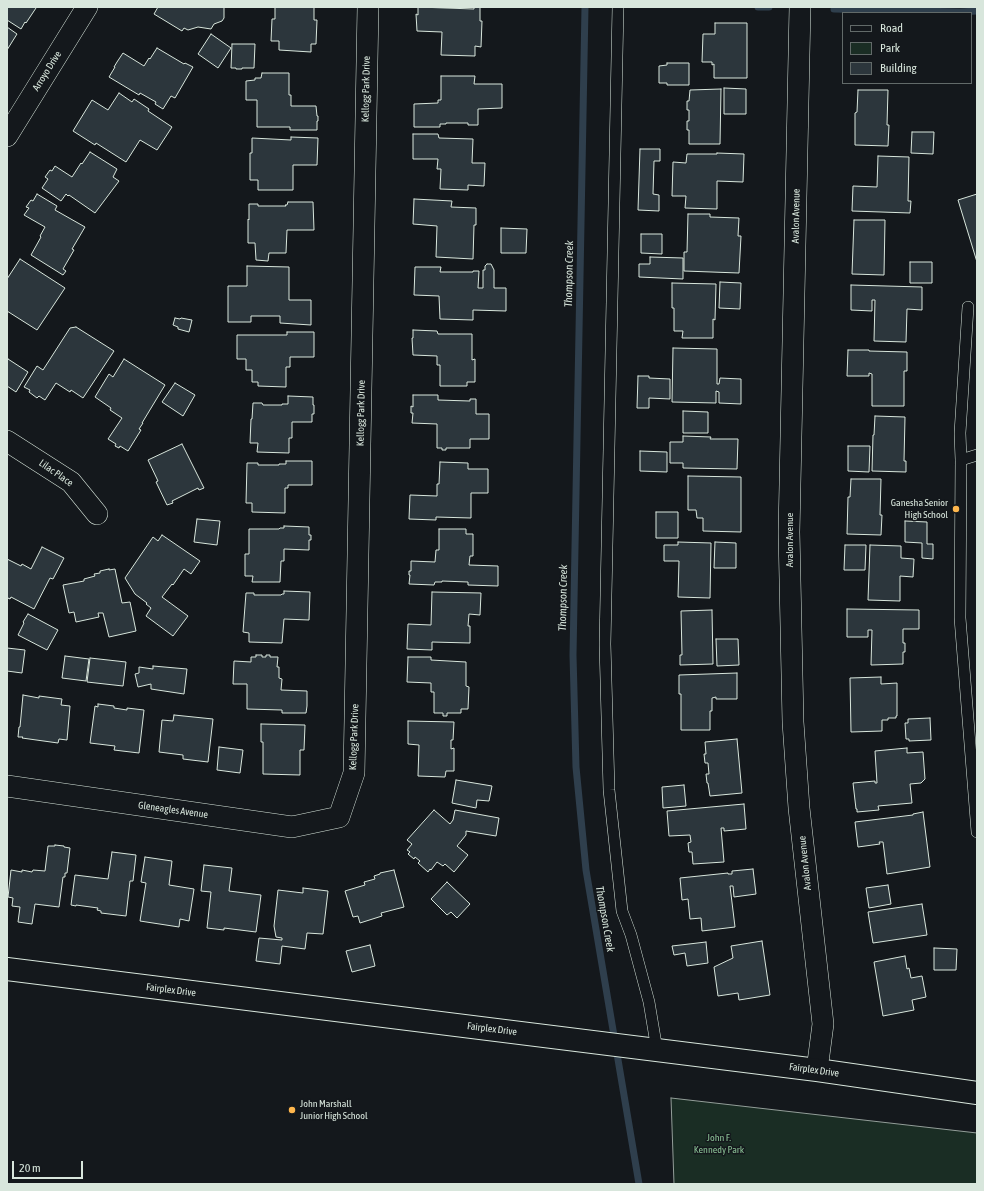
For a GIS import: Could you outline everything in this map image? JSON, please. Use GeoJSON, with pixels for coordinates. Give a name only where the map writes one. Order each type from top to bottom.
{"type":"FeatureCollection","features":[{"type":"Feature","properties":{"kind":"main road","name":"Fairplex Drive"},"geometry":{"type":"LineString","coordinates":[[7,969],[591,1041],[817,1070],[977,1093]]}},
{"type":"Feature","properties":{"kind":"street","name":"Arroyo Drive"},"geometry":{"type":"LineString","coordinates":[[7,136],[87,7]]}},
{"type":"Feature","properties":{"kind":"street","name":"Kellogg Park Drive"},"geometry":{"type":"LineString","coordinates":[[339,816],[354,773],[368,7]]}},
{"type":"Feature","properties":{"kind":"street","name":"Avalon Avenue"},"geometry":{"type":"LineString","coordinates":[[800,7],[790,540],[793,722],[800,808],[823,1024],[817,1070]]}},
{"type":"Feature","properties":{"kind":"street","name":"Lilac Place"},"geometry":{"type":"LineString","coordinates":[[7,441],[71,482],[97,514]]}},
{"type":"Feature","properties":{"kind":"street","name":"Gleneagles Avenue"},"geometry":{"type":"LineString","coordinates":[[7,786],[292,827],[339,816]]}},
{"type":"Feature","properties":{"kind":"lane"},"geometry":{"type":"LineString","coordinates":[[618,7],[605,644],[609,790],[622,911],[631,936],[649,1002],[649,1049]]}},
{"type":"Feature","properties":{"kind":"lane"},"geometry":{"type":"LineString","coordinates":[[968,308],[960,433],[962,460],[960,618],[977,832]]}},
{"type":"Feature","properties":{"kind":"lane"},"geometry":{"type":"LineString","coordinates":[[962,460],[977,456]]}},
{"type":"Feature","properties":{"kind":"green space","name":"John F. Kennedy Park"},"geometry":{"type":"Polygon","coordinates":[[[671,1098],[977,1133],[977,1184],[674,1184],[671,1098]]]}},
{"type":"Feature","properties":{"kind":"building"},"geometry":{"type":"Polygon","coordinates":[[[7,7],[36,8],[21,29],[7,20],[7,7]]]}},
{"type":"Feature","properties":{"kind":"building"},"geometry":{"type":"Polygon","coordinates":[[[158,7],[224,7],[224,18],[222,21],[214,24],[211,29],[198,27],[188,30],[184,28],[182,31],[154,14],[158,7]]]}},
{"type":"Feature","properties":{"kind":"building"},"geometry":{"type":"Polygon","coordinates":[[[275,7],[314,7],[314,20],[317,20],[316,44],[311,44],[311,52],[279,50],[279,41],[271,41],[272,19],[275,19],[275,7]]]}},
{"type":"Feature","properties":{"kind":"building"},"geometry":{"type":"Polygon","coordinates":[[[418,7],[474,9],[474,7],[480,7],[480,21],[482,21],[481,47],[475,46],[475,56],[441,55],[442,32],[417,31],[416,14],[418,15],[418,7]]]}},
{"type":"Feature","properties":{"kind":"building"},"geometry":{"type":"Polygon","coordinates":[[[715,23],[747,23],[747,78],[714,78],[714,64],[712,65],[712,62],[702,62],[703,34],[715,34],[715,23]]]}},
{"type":"Feature","properties":{"kind":"building"},"geometry":{"type":"Polygon","coordinates":[[[7,27],[17,34],[7,50],[7,27]]]}},
{"type":"Feature","properties":{"kind":"building"},"geometry":{"type":"Polygon","coordinates":[[[211,34],[231,48],[218,68],[198,54],[211,34]]]}},
{"type":"Feature","properties":{"kind":"building"},"geometry":{"type":"Polygon","coordinates":[[[232,44],[255,44],[254,68],[231,68],[232,44]]]}},
{"type":"Feature","properties":{"kind":"building"},"geometry":{"type":"Polygon","coordinates":[[[157,48],[184,64],[185,63],[193,67],[175,98],[171,96],[163,109],[155,104],[156,102],[140,93],[139,95],[109,77],[123,53],[144,66],[157,48]]]}},
{"type":"Feature","properties":{"kind":"building"},"geometry":{"type":"Polygon","coordinates":[[[667,63],[689,63],[689,85],[667,85],[667,83],[659,83],[659,66],[667,65],[667,63]]]}},
{"type":"Feature","properties":{"kind":"building"},"geometry":{"type":"Polygon","coordinates":[[[262,73],[289,73],[289,95],[291,95],[291,106],[316,106],[318,116],[317,130],[290,130],[290,127],[257,127],[257,100],[246,100],[246,81],[261,78],[262,73]]]}},
{"type":"Feature","properties":{"kind":"building"},"geometry":{"type":"Polygon","coordinates":[[[441,76],[475,76],[474,84],[502,84],[502,108],[478,109],[478,125],[468,125],[468,123],[446,123],[440,124],[440,127],[414,127],[414,104],[438,103],[438,100],[441,100],[441,76]]]}},
{"type":"Feature","properties":{"kind":"building"},"geometry":{"type":"Polygon","coordinates":[[[724,88],[746,89],[746,114],[724,114],[724,88]]]}},
{"type":"Feature","properties":{"kind":"building"},"geometry":{"type":"Polygon","coordinates":[[[721,89],[720,144],[689,144],[689,130],[687,130],[687,121],[689,121],[689,110],[687,110],[687,101],[689,101],[690,90],[721,89]]]}},
{"type":"Feature","properties":{"kind":"building"},"geometry":{"type":"Polygon","coordinates":[[[858,90],[888,90],[888,146],[855,145],[855,113],[857,112],[858,90]]]}},
{"type":"Feature","properties":{"kind":"building"},"geometry":{"type":"Polygon","coordinates":[[[119,93],[132,102],[134,99],[149,109],[148,111],[172,127],[157,150],[140,140],[126,162],[96,143],[95,145],[73,131],[92,100],[108,110],[119,93]]]}},
{"type":"Feature","properties":{"kind":"building"},"geometry":{"type":"Polygon","coordinates":[[[912,132],[934,132],[933,154],[911,153],[912,132]]]}},
{"type":"Feature","properties":{"kind":"building"},"geometry":{"type":"Polygon","coordinates":[[[413,134],[438,134],[439,138],[473,139],[472,163],[485,163],[484,186],[468,185],[468,190],[440,189],[441,169],[437,169],[438,159],[413,159],[413,134]]]}},
{"type":"Feature","properties":{"kind":"building"},"geometry":{"type":"Polygon","coordinates":[[[291,137],[318,138],[317,165],[293,165],[293,190],[258,190],[258,180],[250,180],[250,153],[252,153],[252,138],[291,140],[291,137]]]}},
{"type":"Feature","properties":{"kind":"building"},"geometry":{"type":"Polygon","coordinates":[[[640,149],[660,149],[660,161],[654,161],[653,194],[659,195],[659,211],[638,210],[640,149]]]}},
{"type":"Feature","properties":{"kind":"building"},"geometry":{"type":"Polygon","coordinates":[[[90,152],[117,169],[113,177],[119,181],[95,213],[69,195],[68,196],[66,194],[61,201],[42,188],[48,179],[45,177],[55,166],[72,177],[90,152]]]}},
{"type":"Feature","properties":{"kind":"building"},"geometry":{"type":"Polygon","coordinates":[[[687,154],[744,154],[743,182],[717,181],[717,209],[685,208],[686,196],[672,196],[673,162],[686,163],[687,154]]]}},
{"type":"Feature","properties":{"kind":"building"},"geometry":{"type":"Polygon","coordinates":[[[878,156],[909,157],[908,201],[911,201],[910,213],[852,211],[853,186],[877,187],[878,156]]]}},
{"type":"Feature","properties":{"kind":"building"},"geometry":{"type":"Polygon","coordinates":[[[37,194],[57,206],[55,210],[85,227],[72,249],[74,250],[63,269],[66,271],[63,275],[31,255],[45,227],[24,215],[29,208],[26,207],[31,200],[33,201],[37,194]]]}},
{"type":"Feature","properties":{"kind":"building"},"geometry":{"type":"Polygon","coordinates":[[[977,194],[977,262],[958,200],[977,194]]]}},
{"type":"Feature","properties":{"kind":"building"},"geometry":{"type":"Polygon","coordinates":[[[414,199],[452,201],[451,207],[476,208],[473,259],[436,257],[437,226],[413,224],[414,199]]]}},
{"type":"Feature","properties":{"kind":"building"},"geometry":{"type":"Polygon","coordinates":[[[288,202],[313,202],[314,230],[287,230],[286,253],[269,253],[268,261],[256,260],[255,243],[248,243],[249,204],[258,204],[258,206],[286,206],[285,205],[287,205],[288,202]]]}},
{"type":"Feature","properties":{"kind":"building"},"geometry":{"type":"Polygon","coordinates":[[[688,214],[710,214],[710,217],[739,218],[738,236],[741,236],[739,273],[684,271],[684,252],[687,252],[688,214]]]}},
{"type":"Feature","properties":{"kind":"building"},"geometry":{"type":"Polygon","coordinates":[[[854,220],[885,220],[884,275],[852,274],[854,220]]]}},
{"type":"Feature","properties":{"kind":"building"},"geometry":{"type":"Polygon","coordinates":[[[501,228],[527,229],[526,253],[501,253],[501,228]]]}},
{"type":"Feature","properties":{"kind":"building"},"geometry":{"type":"Polygon","coordinates":[[[641,234],[662,234],[662,254],[641,253],[641,234]]]}},
{"type":"Feature","properties":{"kind":"building"},"geometry":{"type":"Polygon","coordinates":[[[650,257],[683,258],[683,279],[639,277],[639,264],[650,264],[650,257]]]}},
{"type":"Feature","properties":{"kind":"building"},"geometry":{"type":"Polygon","coordinates":[[[20,259],[65,288],[37,330],[7,311],[7,279],[20,259]]]}},
{"type":"Feature","properties":{"kind":"building"},"geometry":{"type":"Polygon","coordinates":[[[910,262],[932,262],[932,283],[910,283],[910,262]]]}},
{"type":"Feature","properties":{"kind":"building"},"geometry":{"type":"Polygon","coordinates":[[[487,264],[491,264],[494,270],[494,288],[506,288],[506,311],[473,310],[473,320],[440,319],[439,296],[414,295],[415,267],[441,267],[440,272],[479,271],[478,288],[483,288],[483,270],[485,270],[485,266],[487,264]]]}},
{"type":"Feature","properties":{"kind":"building"},"geometry":{"type":"Polygon","coordinates":[[[247,266],[289,267],[289,300],[311,300],[311,325],[280,323],[280,316],[251,316],[251,322],[228,322],[228,286],[247,286],[247,266]]]}},
{"type":"Feature","properties":{"kind":"building"},"geometry":{"type":"Polygon","coordinates":[[[720,282],[741,283],[740,309],[719,308],[720,282]]]}},
{"type":"Feature","properties":{"kind":"building"},"geometry":{"type":"Polygon","coordinates":[[[672,283],[716,284],[713,338],[682,338],[683,331],[674,331],[672,283]]]}},
{"type":"Feature","properties":{"kind":"building"},"geometry":{"type":"Polygon","coordinates":[[[851,285],[922,287],[922,310],[907,309],[906,342],[874,341],[875,300],[872,300],[872,311],[851,310],[851,285]]]}},
{"type":"Feature","properties":{"kind":"building"},"geometry":{"type":"Polygon","coordinates":[[[175,318],[192,320],[189,332],[178,329],[178,327],[173,325],[175,318]]]}},
{"type":"Feature","properties":{"kind":"building"},"geometry":{"type":"Polygon","coordinates":[[[76,327],[114,351],[83,398],[56,383],[45,400],[39,396],[37,398],[29,392],[30,390],[24,387],[37,366],[43,370],[70,328],[76,327]]]}},
{"type":"Feature","properties":{"kind":"building"},"geometry":{"type":"Polygon","coordinates":[[[413,330],[437,331],[438,334],[472,334],[472,360],[475,359],[475,382],[467,382],[467,386],[440,386],[440,365],[437,365],[437,356],[413,355],[413,330]]]}},
{"type":"Feature","properties":{"kind":"building"},"geometry":{"type":"Polygon","coordinates":[[[287,332],[314,332],[314,357],[290,357],[290,367],[286,367],[286,387],[258,386],[258,382],[252,382],[252,370],[246,370],[246,359],[237,359],[237,335],[287,335],[287,332]]]}},
{"type":"Feature","properties":{"kind":"building"},"geometry":{"type":"Polygon","coordinates":[[[673,348],[717,349],[717,384],[719,384],[720,378],[741,379],[741,404],[719,403],[719,392],[716,391],[716,403],[672,402],[673,348]]]}},
{"type":"Feature","properties":{"kind":"building"},"geometry":{"type":"Polygon","coordinates":[[[848,350],[907,352],[907,371],[904,371],[904,406],[872,406],[872,374],[869,373],[869,376],[847,376],[848,350]]]}},
{"type":"Feature","properties":{"kind":"building"},"geometry":{"type":"Polygon","coordinates":[[[8,359],[28,372],[16,392],[7,386],[8,359]]]}},
{"type":"Feature","properties":{"kind":"building"},"geometry":{"type":"Polygon","coordinates":[[[124,359],[165,385],[142,423],[139,429],[141,430],[128,451],[120,446],[119,448],[115,446],[116,444],[108,439],[122,418],[95,397],[109,374],[113,377],[124,359]]]}},
{"type":"Feature","properties":{"kind":"building"},"geometry":{"type":"Polygon","coordinates":[[[638,376],[670,379],[670,399],[649,398],[649,408],[637,408],[638,376]]]}},
{"type":"Feature","properties":{"kind":"building"},"geometry":{"type":"Polygon","coordinates":[[[175,383],[195,395],[183,416],[162,402],[175,383]]]}},
{"type":"Feature","properties":{"kind":"building"},"geometry":{"type":"Polygon","coordinates":[[[413,395],[438,395],[438,400],[470,401],[470,399],[476,399],[476,414],[489,414],[489,439],[470,439],[470,448],[446,448],[446,450],[442,450],[442,448],[437,448],[437,424],[412,423],[413,413],[411,413],[411,406],[413,407],[413,395]]]}},
{"type":"Feature","properties":{"kind":"building"},"geometry":{"type":"Polygon","coordinates":[[[288,396],[313,397],[314,414],[312,414],[312,422],[292,422],[292,438],[289,438],[289,453],[257,452],[258,443],[250,443],[253,403],[262,403],[263,405],[288,404],[288,396]]]}},
{"type":"Feature","properties":{"kind":"building"},"geometry":{"type":"Polygon","coordinates":[[[683,411],[708,412],[708,433],[683,433],[683,411]]]}},
{"type":"Feature","properties":{"kind":"building"},"geometry":{"type":"Polygon","coordinates":[[[875,416],[905,417],[904,461],[906,461],[906,472],[872,471],[875,416]]]}},
{"type":"Feature","properties":{"kind":"building"},"geometry":{"type":"Polygon","coordinates":[[[683,436],[711,437],[710,439],[738,439],[737,469],[683,468],[683,463],[670,463],[670,442],[683,442],[683,436]]]}},
{"type":"Feature","properties":{"kind":"building"},"geometry":{"type":"Polygon","coordinates":[[[182,444],[204,488],[199,490],[198,488],[167,505],[148,460],[182,444]]]}},
{"type":"Feature","properties":{"kind":"building"},"geometry":{"type":"Polygon","coordinates":[[[848,446],[870,446],[869,472],[848,471],[848,446]]]}},
{"type":"Feature","properties":{"kind":"building"},"geometry":{"type":"Polygon","coordinates":[[[640,451],[667,452],[667,472],[640,471],[640,451]]]}},
{"type":"Feature","properties":{"kind":"building"},"geometry":{"type":"Polygon","coordinates":[[[286,461],[312,461],[312,485],[288,485],[288,488],[285,488],[285,513],[252,512],[252,503],[246,503],[247,463],[258,463],[258,465],[279,465],[286,464],[286,461]]]}},
{"type":"Feature","properties":{"kind":"building"},"geometry":{"type":"Polygon","coordinates":[[[440,462],[468,463],[468,469],[488,469],[488,493],[471,493],[471,518],[436,517],[436,520],[409,519],[410,495],[437,496],[440,462]]]}},
{"type":"Feature","properties":{"kind":"building"},"geometry":{"type":"Polygon","coordinates":[[[688,476],[741,477],[741,532],[703,531],[703,518],[697,518],[696,510],[688,510],[688,476]]]}},
{"type":"Feature","properties":{"kind":"building"},"geometry":{"type":"Polygon","coordinates":[[[851,479],[881,479],[881,535],[847,534],[848,497],[850,497],[851,479]]]}},
{"type":"Feature","properties":{"kind":"building"},"geometry":{"type":"Polygon","coordinates":[[[656,512],[678,512],[678,538],[656,538],[656,512]]]}},
{"type":"Feature","properties":{"kind":"building"},"geometry":{"type":"Polygon","coordinates":[[[197,519],[220,521],[217,545],[194,542],[197,519]]]}},
{"type":"Feature","properties":{"kind":"building"},"geometry":{"type":"Polygon","coordinates":[[[905,521],[927,522],[927,544],[933,544],[933,559],[922,558],[922,543],[905,542],[905,521]]]}},
{"type":"Feature","properties":{"kind":"building"},"geometry":{"type":"Polygon","coordinates":[[[284,526],[309,527],[309,535],[311,535],[311,540],[309,540],[309,550],[284,549],[284,561],[281,561],[280,582],[252,582],[253,576],[245,576],[245,554],[249,554],[249,529],[279,529],[284,528],[284,526]]]}},
{"type":"Feature","properties":{"kind":"building"},"geometry":{"type":"Polygon","coordinates":[[[439,529],[466,529],[466,534],[473,534],[473,556],[470,556],[469,565],[498,566],[498,586],[468,585],[468,582],[442,581],[435,582],[434,585],[409,584],[411,561],[435,562],[436,550],[439,550],[439,529]]]}},
{"type":"Feature","properties":{"kind":"building"},"geometry":{"type":"Polygon","coordinates":[[[162,535],[200,561],[191,574],[184,569],[173,585],[172,584],[162,597],[188,616],[173,636],[146,616],[151,608],[135,594],[125,578],[153,537],[158,541],[162,535]]]}},
{"type":"Feature","properties":{"kind":"building"},"geometry":{"type":"Polygon","coordinates":[[[678,542],[711,543],[710,598],[678,597],[679,561],[664,561],[664,545],[678,545],[678,542]]]}},
{"type":"Feature","properties":{"kind":"building"},"geometry":{"type":"Polygon","coordinates":[[[715,542],[736,543],[736,568],[714,568],[715,542]]]}},
{"type":"Feature","properties":{"kind":"building"},"geometry":{"type":"Polygon","coordinates":[[[845,545],[866,545],[865,570],[844,570],[845,545]]]}},
{"type":"Feature","properties":{"kind":"building"},"geometry":{"type":"Polygon","coordinates":[[[870,545],[901,546],[901,558],[914,559],[913,577],[900,576],[900,601],[868,600],[870,545]]]}},
{"type":"Feature","properties":{"kind":"building"},"geometry":{"type":"Polygon","coordinates":[[[42,547],[64,558],[53,579],[50,578],[34,609],[11,597],[7,600],[7,559],[31,569],[42,547]]]}},
{"type":"Feature","properties":{"kind":"building"},"geometry":{"type":"Polygon","coordinates":[[[115,569],[122,603],[130,602],[136,631],[109,637],[103,613],[98,613],[99,617],[76,622],[74,612],[69,613],[63,585],[84,581],[84,579],[95,576],[94,574],[100,573],[100,571],[115,569]]]}},
{"type":"Feature","properties":{"kind":"building"},"geometry":{"type":"Polygon","coordinates":[[[284,591],[310,592],[309,620],[284,619],[282,643],[249,642],[249,633],[243,632],[246,593],[254,593],[254,595],[281,595],[284,594],[284,591]]]}},
{"type":"Feature","properties":{"kind":"building"},"geometry":{"type":"Polygon","coordinates":[[[432,592],[481,593],[480,615],[469,614],[468,626],[470,626],[470,643],[432,642],[432,650],[407,649],[408,624],[431,625],[432,592]]]}},
{"type":"Feature","properties":{"kind":"building"},"geometry":{"type":"Polygon","coordinates":[[[847,609],[919,610],[919,629],[903,629],[903,643],[905,643],[905,652],[903,652],[903,664],[871,665],[872,630],[868,630],[868,637],[847,637],[847,609]]]}},
{"type":"Feature","properties":{"kind":"building"},"geometry":{"type":"Polygon","coordinates":[[[712,610],[713,664],[680,665],[680,655],[682,655],[681,611],[712,610]]]}},
{"type":"Feature","properties":{"kind":"building"},"geometry":{"type":"Polygon","coordinates":[[[28,614],[58,630],[47,650],[18,635],[28,614]]]}},
{"type":"Feature","properties":{"kind":"building"},"geometry":{"type":"Polygon","coordinates":[[[716,639],[738,639],[739,665],[717,666],[716,639]]]}},
{"type":"Feature","properties":{"kind":"building"},"geometry":{"type":"Polygon","coordinates":[[[7,648],[25,650],[22,673],[7,671],[7,648]]]}},
{"type":"Feature","properties":{"kind":"building"},"geometry":{"type":"Polygon","coordinates":[[[256,655],[262,655],[262,657],[270,655],[270,657],[278,657],[277,667],[279,667],[279,678],[282,679],[281,690],[307,691],[306,713],[282,713],[282,710],[247,709],[247,684],[233,684],[234,661],[251,662],[251,657],[256,657],[256,655]]]}},
{"type":"Feature","properties":{"kind":"building"},"geometry":{"type":"Polygon","coordinates":[[[65,656],[89,659],[86,681],[62,678],[65,656]]]}},
{"type":"Feature","properties":{"kind":"building"},"geometry":{"type":"Polygon","coordinates":[[[408,657],[431,657],[431,660],[466,662],[466,686],[469,687],[468,709],[461,709],[461,713],[447,713],[447,716],[443,716],[443,713],[434,713],[434,692],[431,692],[431,683],[407,682],[408,657]]]}},
{"type":"Feature","properties":{"kind":"building"},"geometry":{"type":"Polygon","coordinates":[[[90,658],[126,662],[123,686],[87,682],[90,658]]]}},
{"type":"Feature","properties":{"kind":"building"},"geometry":{"type":"Polygon","coordinates":[[[153,666],[187,669],[184,694],[151,689],[151,684],[138,687],[135,674],[139,673],[139,667],[153,669],[153,666]]]}},
{"type":"Feature","properties":{"kind":"building"},"geometry":{"type":"Polygon","coordinates":[[[737,673],[737,699],[712,698],[710,730],[681,730],[681,694],[679,694],[679,675],[737,673]]]}},
{"type":"Feature","properties":{"kind":"building"},"geometry":{"type":"Polygon","coordinates":[[[881,677],[881,684],[897,683],[896,718],[882,720],[882,731],[851,732],[850,678],[881,677]]]}},
{"type":"Feature","properties":{"kind":"building"},"geometry":{"type":"Polygon","coordinates":[[[23,695],[39,698],[39,696],[62,699],[61,705],[70,706],[67,740],[59,739],[58,743],[18,737],[23,695]]]}},
{"type":"Feature","properties":{"kind":"building"},"geometry":{"type":"Polygon","coordinates":[[[98,704],[114,706],[114,708],[127,710],[127,708],[144,710],[139,753],[114,750],[115,746],[90,743],[95,706],[98,707],[98,704]]]}},
{"type":"Feature","properties":{"kind":"building"},"geometry":{"type":"Polygon","coordinates":[[[174,715],[213,719],[208,762],[183,759],[183,755],[159,752],[162,720],[173,721],[174,715]]]}},
{"type":"Feature","properties":{"kind":"building"},"geometry":{"type":"Polygon","coordinates":[[[930,718],[931,740],[909,741],[909,739],[906,739],[905,723],[908,723],[908,719],[930,718]]]}},
{"type":"Feature","properties":{"kind":"building"},"geometry":{"type":"Polygon","coordinates":[[[408,721],[454,722],[451,749],[454,748],[454,771],[446,771],[445,777],[418,776],[419,745],[408,744],[408,721]]]}},
{"type":"Feature","properties":{"kind":"building"},"geometry":{"type":"Polygon","coordinates":[[[261,724],[305,725],[304,750],[300,750],[300,775],[263,774],[263,742],[261,742],[261,724]]]}},
{"type":"Feature","properties":{"kind":"building"},"geometry":{"type":"Polygon","coordinates":[[[737,739],[742,793],[710,796],[706,774],[709,774],[708,763],[705,763],[704,754],[706,754],[705,742],[737,739]]]}},
{"type":"Feature","properties":{"kind":"building"},"geometry":{"type":"Polygon","coordinates":[[[219,747],[243,750],[240,773],[217,770],[219,747]]]}},
{"type":"Feature","properties":{"kind":"building"},"geometry":{"type":"Polygon","coordinates":[[[907,748],[907,753],[923,752],[925,779],[921,783],[910,784],[912,803],[878,806],[879,810],[857,812],[853,783],[875,781],[875,783],[877,783],[875,751],[907,748]]]}},
{"type":"Feature","properties":{"kind":"building"},"geometry":{"type":"Polygon","coordinates":[[[456,780],[492,786],[489,801],[477,800],[476,808],[452,803],[456,780]]]}},
{"type":"Feature","properties":{"kind":"building"},"geometry":{"type":"Polygon","coordinates":[[[684,785],[686,806],[663,808],[662,787],[684,785]]]}},
{"type":"Feature","properties":{"kind":"building"},"geometry":{"type":"Polygon","coordinates":[[[744,804],[746,829],[724,831],[724,828],[721,828],[724,862],[693,864],[692,852],[689,852],[688,843],[691,842],[690,835],[669,836],[667,811],[744,804]]]}},
{"type":"Feature","properties":{"kind":"building"},"geometry":{"type":"Polygon","coordinates":[[[434,810],[450,824],[453,820],[455,810],[499,818],[496,836],[466,831],[466,835],[457,846],[468,855],[454,872],[445,864],[443,866],[437,862],[428,872],[418,863],[420,861],[415,857],[414,859],[408,854],[410,852],[407,850],[412,844],[407,840],[434,810]]]}},
{"type":"Feature","properties":{"kind":"building"},"geometry":{"type":"Polygon","coordinates":[[[923,812],[930,867],[887,874],[883,842],[879,842],[880,844],[858,847],[855,822],[913,815],[923,812]]]}},
{"type":"Feature","properties":{"kind":"building"},"geometry":{"type":"Polygon","coordinates":[[[55,845],[70,848],[67,873],[65,873],[65,877],[63,877],[59,907],[35,904],[32,924],[18,922],[20,907],[12,906],[13,898],[8,897],[11,870],[22,872],[22,870],[32,872],[33,870],[45,871],[48,846],[55,845]]]}},
{"type":"Feature","properties":{"kind":"building"},"geometry":{"type":"Polygon","coordinates":[[[112,852],[136,855],[133,881],[130,881],[126,916],[101,913],[101,911],[97,910],[98,908],[71,905],[75,875],[108,879],[112,852]]]}},
{"type":"Feature","properties":{"kind":"building"},"geometry":{"type":"Polygon","coordinates":[[[145,857],[172,861],[169,885],[194,889],[189,921],[180,919],[179,927],[140,921],[146,883],[141,882],[145,857]]]}},
{"type":"Feature","properties":{"kind":"building"},"geometry":{"type":"Polygon","coordinates":[[[204,865],[232,868],[229,891],[261,895],[256,932],[224,928],[224,930],[207,928],[211,892],[201,891],[204,865]]]}},
{"type":"Feature","properties":{"kind":"building"},"geometry":{"type":"Polygon","coordinates":[[[753,869],[756,894],[734,897],[733,886],[730,886],[735,927],[702,931],[701,918],[690,919],[688,899],[682,900],[680,878],[728,873],[732,874],[732,871],[753,869]]]}},
{"type":"Feature","properties":{"kind":"building"},"geometry":{"type":"Polygon","coordinates":[[[394,870],[404,907],[381,913],[382,916],[360,923],[358,916],[353,917],[345,891],[365,885],[364,882],[375,879],[374,876],[380,873],[394,870]]]}},
{"type":"Feature","properties":{"kind":"building"},"geometry":{"type":"Polygon","coordinates":[[[447,882],[470,904],[457,918],[451,912],[447,915],[431,899],[447,882]]]}},
{"type":"Feature","properties":{"kind":"building"},"geometry":{"type":"Polygon","coordinates":[[[888,885],[891,904],[869,908],[866,888],[888,885]]]}},
{"type":"Feature","properties":{"kind":"building"},"geometry":{"type":"Polygon","coordinates":[[[303,888],[328,891],[323,934],[307,933],[305,949],[282,946],[280,964],[256,961],[259,938],[282,940],[282,938],[276,937],[274,926],[278,890],[303,893],[303,888]]]}},
{"type":"Feature","properties":{"kind":"building"},"geometry":{"type":"Polygon","coordinates":[[[922,904],[927,935],[873,943],[868,912],[922,904]]]}},
{"type":"Feature","properties":{"kind":"building"},"geometry":{"type":"Polygon","coordinates":[[[762,941],[770,995],[739,1000],[738,993],[718,996],[714,967],[733,958],[731,946],[762,941]]]}},
{"type":"Feature","properties":{"kind":"building"},"geometry":{"type":"Polygon","coordinates":[[[706,942],[708,963],[687,966],[685,953],[674,955],[672,946],[706,942]]]}},
{"type":"Feature","properties":{"kind":"building"},"geometry":{"type":"Polygon","coordinates":[[[370,945],[375,966],[352,972],[346,951],[370,945]]]}},
{"type":"Feature","properties":{"kind":"building"},"geometry":{"type":"Polygon","coordinates":[[[934,948],[957,949],[956,970],[934,970],[934,948]]]}},
{"type":"Feature","properties":{"kind":"building"},"geometry":{"type":"Polygon","coordinates":[[[905,956],[907,969],[909,968],[911,978],[922,976],[926,997],[912,1000],[914,1010],[883,1016],[874,962],[905,956]]]}},
{"type":"Feature","properties":{"kind":"waterway","name":"Thompson Creek"},"geometry":{"type":"LineString","coordinates":[[585,7],[573,655],[576,767],[586,870],[639,1184]]}},
{"type":"Feature","properties":{"kind":"waterway"},"geometry":{"type":"LineString","coordinates":[[758,7],[769,7]]}},
{"type":"Feature","properties":{"kind":"waterway"},"geometry":{"type":"LineString","coordinates":[[834,9],[960,12],[977,11]]}},
{"type":"Feature","properties":{"kind":"place","name":"Ganesha Senior High School"},"geometry":{"type":"Point","coordinates":[956,509]}},
{"type":"Feature","properties":{"kind":"place","name":"John Marshall Junior High School"},"geometry":{"type":"Point","coordinates":[292,1110]}}]}
